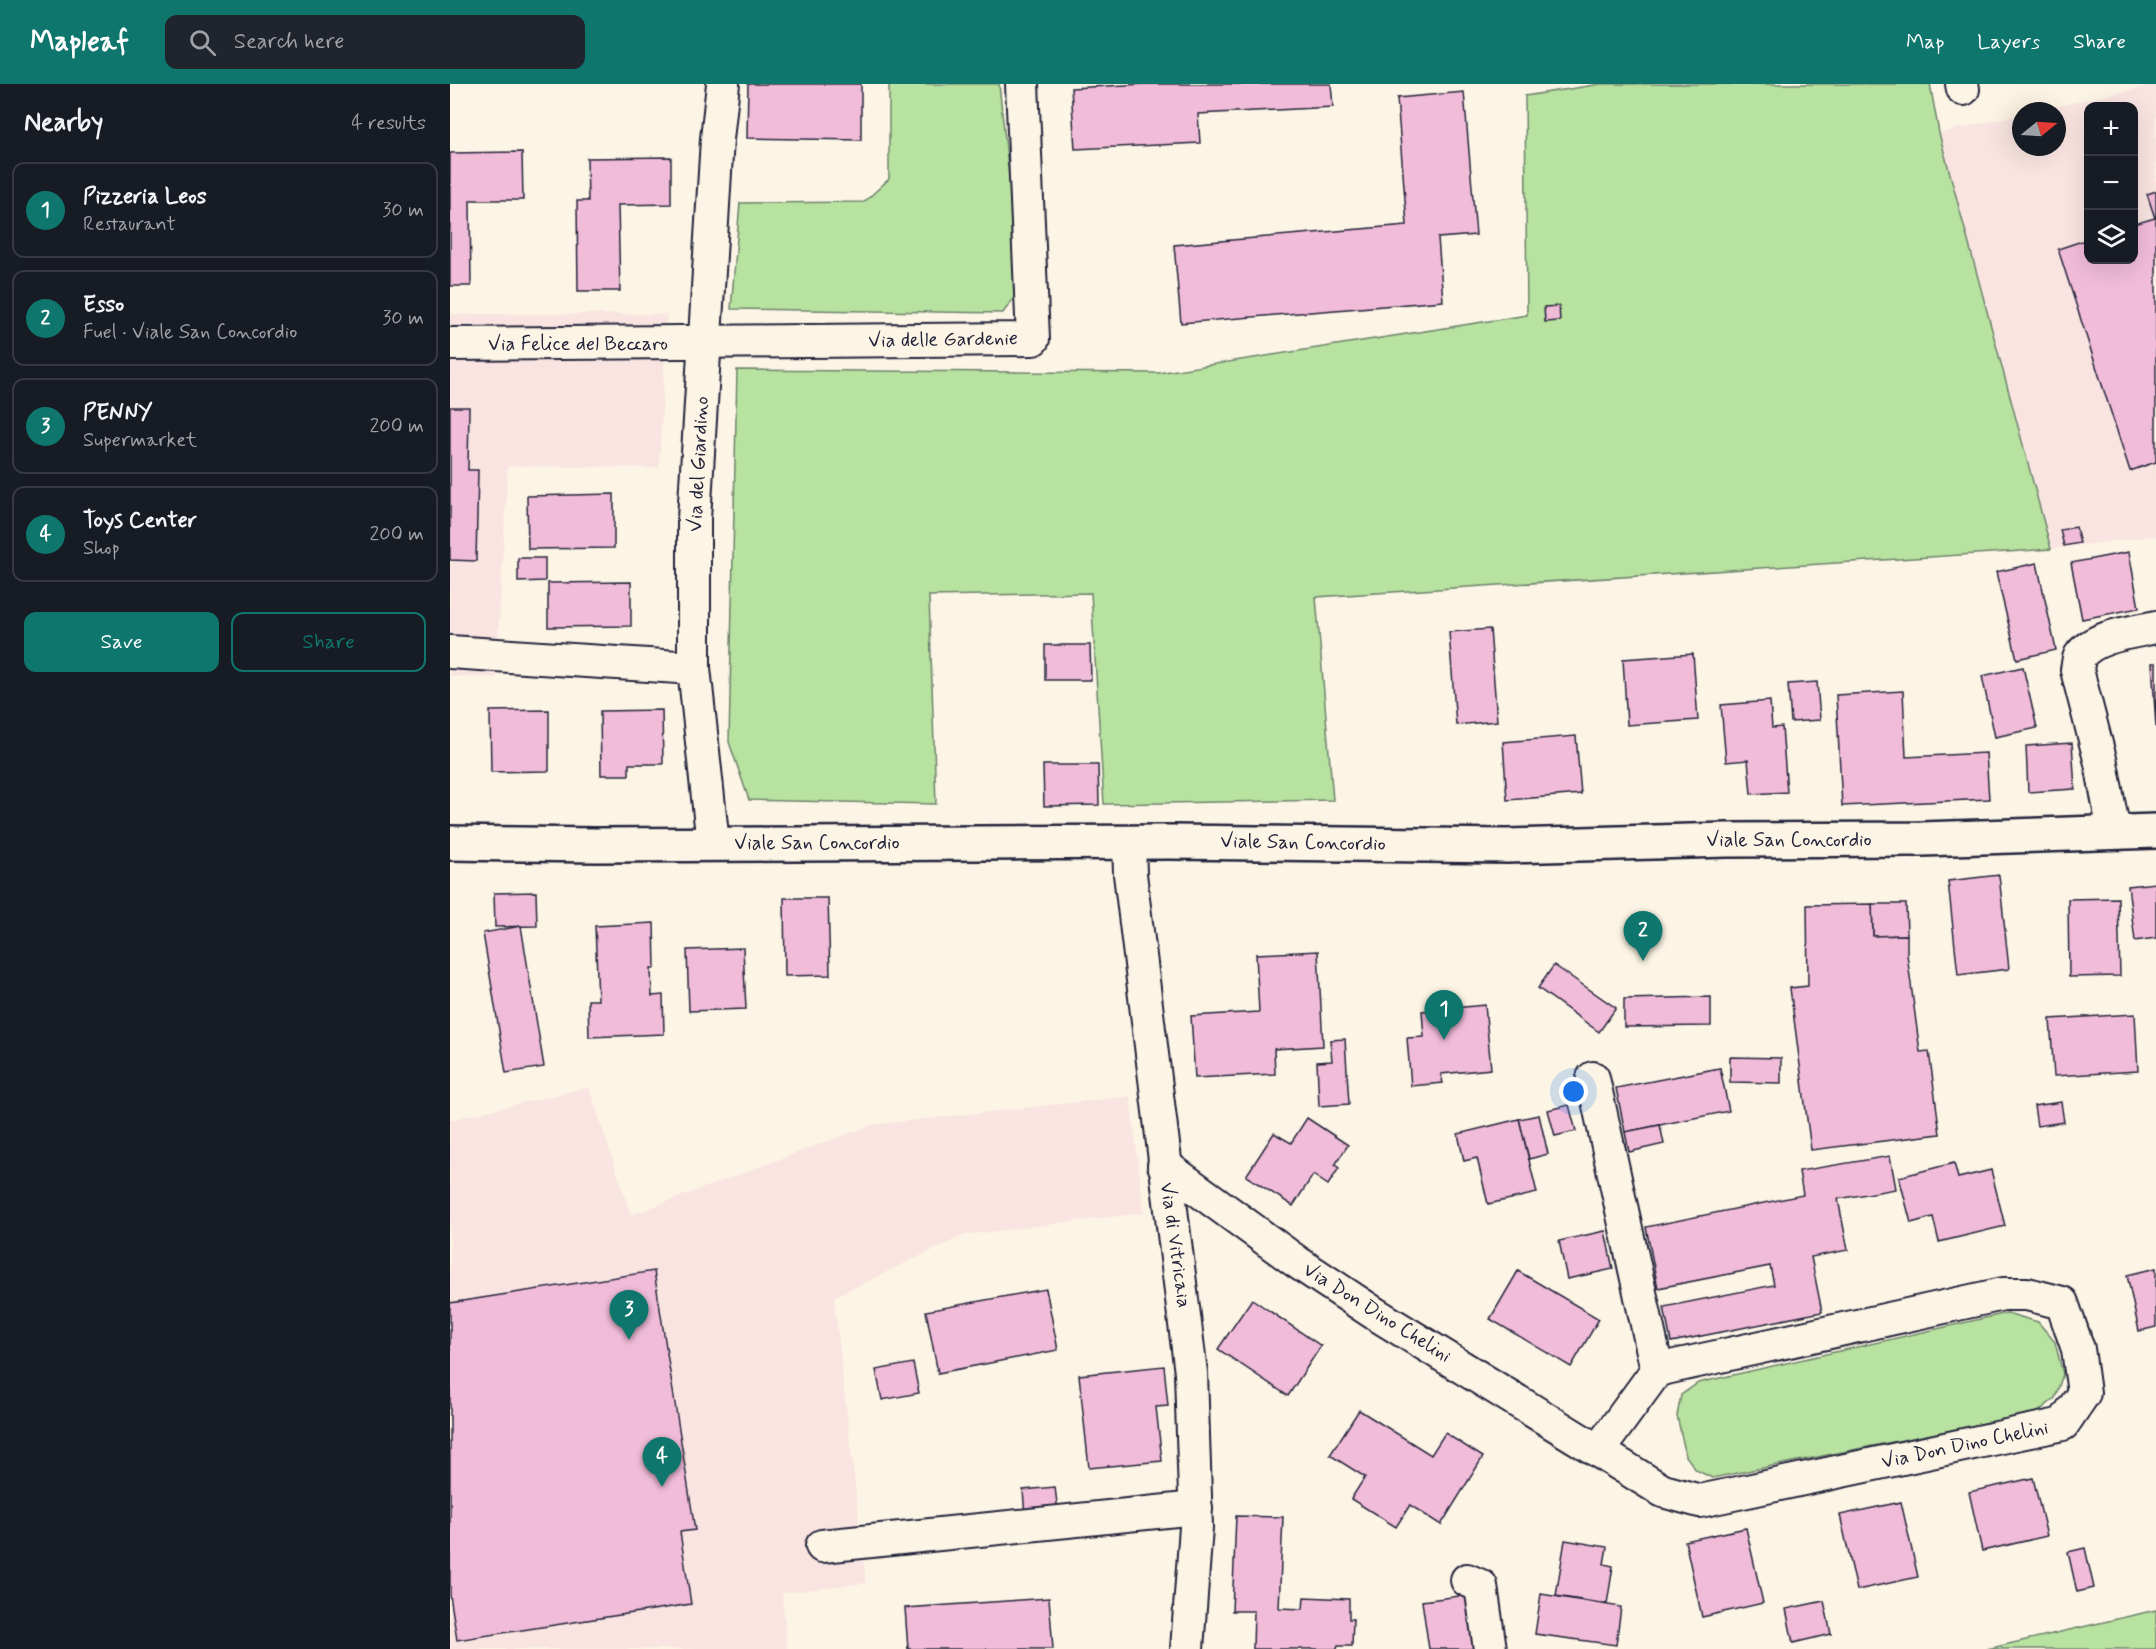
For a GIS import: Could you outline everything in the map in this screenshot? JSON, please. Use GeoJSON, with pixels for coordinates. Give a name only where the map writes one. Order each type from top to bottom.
{"type":"FeatureCollection","features":[{"type":"Feature","properties":{"kind":"main road","name":"Viale San Concordio"},"geometry":{"type":"LineString","coordinates":[[450,843],[596,845],[1128,842],[1507,846],[1727,840],[1922,839],[2156,831]]}},
{"type":"Feature","properties":{"kind":"street","name":"Via del Giardino"},"geometry":{"type":"LineString","coordinates":[[713,844],[694,668],[694,519],[716,150],[723,84]]}},
{"type":"Feature","properties":{"kind":"street","name":"Via delle Gardenie"},"geometry":{"type":"LineString","coordinates":[[706,343],[1033,339],[1022,84]]}},
{"type":"Feature","properties":{"kind":"street","name":"Via Felice del Beccaro"},"geometry":{"type":"LineString","coordinates":[[450,344],[706,343]]}},
{"type":"Feature","properties":{"kind":"street"},"geometry":{"type":"LineString","coordinates":[[2114,832],[2101,764],[2077,670],[2079,657],[2103,639],[2156,627]]}},
{"type":"Feature","properties":{"kind":"street"},"geometry":{"type":"LineString","coordinates":[[450,652],[694,668]]}},
{"type":"Feature","properties":{"kind":"street","name":"Via di Vitricaia"},"geometry":{"type":"LineString","coordinates":[[1128,842],[1164,1165],[1176,1242],[1191,1373],[1196,1518],[1187,1649]]}},
{"type":"Feature","properties":{"kind":"street"},"geometry":{"type":"LineString","coordinates":[[1593,1078],[1657,1370],[1598,1451]]}},
{"type":"Feature","properties":{"kind":"street","name":"Via Don Dino Chelini"},"geometry":{"type":"LineString","coordinates":[[1164,1165],[1297,1262],[1598,1451],[1663,1491],[1700,1501],[2063,1424],[2084,1394],[2078,1349],[2062,1303],[2027,1294],[2003,1294],[1657,1370]]}},
{"type":"Feature","properties":{"kind":"street"},"geometry":{"type":"LineString","coordinates":[[824,1553],[1196,1518]]}},
{"type":"Feature","properties":{"kind":"street"},"geometry":{"type":"LineString","coordinates":[[1467,1580],[1481,1586],[1490,1649]]}},
{"type":"Feature","properties":{"kind":"shaded area"},"geometry":{"type":"Polygon","coordinates":[[[2156,84],[2156,536],[2051,549],[1939,133],[2012,116],[2012,156],[2066,156],[2066,104],[2156,84]]]}},
{"type":"Feature","properties":{"kind":"shaded area"},"geometry":{"type":"Polygon","coordinates":[[[450,314],[667,314],[659,468],[508,466],[496,678],[450,676],[450,314]]]}},
{"type":"Feature","properties":{"kind":"shaded area"},"geometry":{"type":"Polygon","coordinates":[[[589,1087],[631,1215],[871,1125],[1130,1096],[1144,1213],[965,1235],[834,1297],[866,1583],[782,1593],[787,1649],[450,1649],[450,1120],[589,1087]]]}},
{"type":"Feature","properties":{"kind":"green space"},"geometry":{"type":"Polygon","coordinates":[[[889,84],[999,84],[1021,288],[1003,313],[731,309],[740,203],[864,202],[889,179],[889,84]]]}},
{"type":"Feature","properties":{"kind":"green space"},"geometry":{"type":"Polygon","coordinates":[[[1601,84],[1930,84],[1939,133],[2051,549],[1316,597],[1333,800],[1104,804],[1091,593],[929,596],[936,804],[749,800],[729,742],[737,370],[1158,373],[1527,315],[1525,96],[1601,84]]]}},
{"type":"Feature","properties":{"kind":"green space"},"geometry":{"type":"Polygon","coordinates":[[[2007,1313],[2038,1322],[2055,1342],[2063,1374],[2055,1398],[2037,1413],[1712,1478],[1696,1470],[1686,1456],[1677,1416],[1681,1395],[1698,1383],[2007,1313]]]}},
{"type":"Feature","properties":{"kind":"green space"},"geometry":{"type":"Polygon","coordinates":[[[2156,1610],[2156,1649],[1987,1649],[2156,1610]]]}},
{"type":"Feature","properties":{"kind":"building"},"geometry":{"type":"Polygon","coordinates":[[[748,84],[861,84],[861,140],[747,138],[748,84]]]}},
{"type":"Feature","properties":{"kind":"building"},"geometry":{"type":"Polygon","coordinates":[[[1145,84],[1331,84],[1333,107],[1198,114],[1200,143],[1075,149],[1071,88],[1145,84]]]}},
{"type":"Feature","properties":{"kind":"building"},"geometry":{"type":"Polygon","coordinates":[[[1464,92],[1476,235],[1438,238],[1443,301],[1181,323],[1174,245],[1407,225],[1397,98],[1464,92]]]}},
{"type":"Feature","properties":{"kind":"building"},"geometry":{"type":"Polygon","coordinates":[[[522,152],[523,200],[470,200],[471,286],[450,286],[450,153],[522,152]]]}},
{"type":"Feature","properties":{"kind":"building"},"geometry":{"type":"Polygon","coordinates":[[[671,157],[671,204],[618,205],[620,291],[578,291],[577,201],[588,201],[587,158],[671,157]]]}},
{"type":"Feature","properties":{"kind":"building"},"geometry":{"type":"Polygon","coordinates":[[[2156,191],[2156,462],[2130,471],[2058,249],[2084,240],[2084,264],[2138,264],[2138,223],[2155,218],[2147,194],[2156,191]]]}},
{"type":"Feature","properties":{"kind":"building"},"geometry":{"type":"Polygon","coordinates":[[[1559,306],[1560,321],[1545,322],[1544,307],[1559,306]]]}},
{"type":"Feature","properties":{"kind":"building"},"geometry":{"type":"Polygon","coordinates":[[[450,407],[469,407],[468,470],[478,470],[476,561],[450,560],[450,407]]]}},
{"type":"Feature","properties":{"kind":"building"},"geometry":{"type":"Polygon","coordinates":[[[614,494],[614,548],[528,549],[527,496],[614,494]]]}},
{"type":"Feature","properties":{"kind":"building"},"geometry":{"type":"Polygon","coordinates":[[[2076,527],[2080,543],[2064,546],[2060,530],[2076,527]]]}},
{"type":"Feature","properties":{"kind":"building"},"geometry":{"type":"Polygon","coordinates":[[[2129,552],[2139,608],[2082,619],[2071,563],[2129,552]]]}},
{"type":"Feature","properties":{"kind":"building"},"geometry":{"type":"Polygon","coordinates":[[[518,558],[545,558],[545,581],[518,582],[518,558]]]}},
{"type":"Feature","properties":{"kind":"building"},"geometry":{"type":"Polygon","coordinates":[[[2037,563],[2056,650],[2017,659],[1996,572],[2037,563]]]}},
{"type":"Feature","properties":{"kind":"building"},"geometry":{"type":"Polygon","coordinates":[[[631,582],[631,626],[548,627],[548,583],[631,582]]]}},
{"type":"Feature","properties":{"kind":"building"},"geometry":{"type":"Polygon","coordinates":[[[1490,629],[1497,721],[1456,725],[1449,632],[1490,629]]]}},
{"type":"Feature","properties":{"kind":"building"},"geometry":{"type":"Polygon","coordinates":[[[1045,645],[1090,645],[1091,680],[1045,680],[1045,645]]]}},
{"type":"Feature","properties":{"kind":"building"},"geometry":{"type":"Polygon","coordinates":[[[1693,654],[1698,720],[1627,725],[1623,659],[1693,654]]]}},
{"type":"Feature","properties":{"kind":"building"},"geometry":{"type":"Polygon","coordinates":[[[2152,663],[2156,663],[2156,728],[2152,663]]]}},
{"type":"Feature","properties":{"kind":"building"},"geometry":{"type":"Polygon","coordinates":[[[2023,667],[2037,728],[1995,737],[1982,676],[2023,667]]]}},
{"type":"Feature","properties":{"kind":"building"},"geometry":{"type":"Polygon","coordinates":[[[1817,682],[1820,720],[1791,722],[1788,684],[1817,682]]]}},
{"type":"Feature","properties":{"kind":"building"},"geometry":{"type":"Polygon","coordinates":[[[1903,691],[1906,757],[1986,753],[1989,799],[1842,806],[1836,695],[1903,691]]]}},
{"type":"Feature","properties":{"kind":"building"},"geometry":{"type":"Polygon","coordinates":[[[1770,701],[1772,728],[1782,727],[1787,792],[1751,794],[1748,760],[1726,762],[1721,705],[1770,701]]]}},
{"type":"Feature","properties":{"kind":"building"},"geometry":{"type":"Polygon","coordinates":[[[549,710],[549,771],[491,772],[490,711],[549,710]]]}},
{"type":"Feature","properties":{"kind":"building"},"geometry":{"type":"Polygon","coordinates":[[[662,710],[663,764],[629,764],[629,775],[601,775],[600,711],[662,710]]]}},
{"type":"Feature","properties":{"kind":"building"},"geometry":{"type":"Polygon","coordinates":[[[1576,736],[1581,794],[1507,800],[1503,742],[1576,736]]]}},
{"type":"Feature","properties":{"kind":"building"},"geometry":{"type":"Polygon","coordinates":[[[2072,743],[2075,789],[2028,792],[2026,746],[2072,743]]]}},
{"type":"Feature","properties":{"kind":"building"},"geometry":{"type":"Polygon","coordinates":[[[1043,765],[1098,765],[1099,805],[1044,806],[1043,765]]]}},
{"type":"Feature","properties":{"kind":"building"},"geometry":{"type":"Polygon","coordinates":[[[1999,875],[2009,969],[1958,975],[1948,881],[1999,875]]]}},
{"type":"Feature","properties":{"kind":"building"},"geometry":{"type":"Polygon","coordinates":[[[2156,883],[2156,938],[2135,941],[2128,886],[2156,883]]]}},
{"type":"Feature","properties":{"kind":"building"},"geometry":{"type":"Polygon","coordinates":[[[536,892],[537,926],[495,927],[494,893],[536,892]]]}},
{"type":"Feature","properties":{"kind":"building"},"geometry":{"type":"Polygon","coordinates":[[[784,898],[828,898],[830,975],[785,976],[784,898]]]}},
{"type":"Feature","properties":{"kind":"building"},"geometry":{"type":"Polygon","coordinates":[[[2118,898],[2120,976],[2069,977],[2068,899],[2118,898]]]}},
{"type":"Feature","properties":{"kind":"building"},"geometry":{"type":"Polygon","coordinates":[[[1872,904],[1906,904],[1907,935],[1873,936],[1872,904]]]}},
{"type":"Feature","properties":{"kind":"building"},"geometry":{"type":"Polygon","coordinates":[[[1872,904],[1873,936],[1907,935],[1907,954],[1920,1052],[1929,1051],[1940,1134],[1811,1150],[1790,988],[1808,986],[1807,905],[1872,904]]]}},
{"type":"Feature","properties":{"kind":"building"},"geometry":{"type":"Polygon","coordinates":[[[654,923],[655,968],[651,968],[652,996],[663,995],[664,1034],[589,1037],[588,1000],[598,1000],[595,926],[654,923]]]}},
{"type":"Feature","properties":{"kind":"building"},"geometry":{"type":"Polygon","coordinates":[[[521,926],[544,1067],[506,1073],[483,933],[521,926]]]}},
{"type":"Feature","properties":{"kind":"building"},"geometry":{"type":"Polygon","coordinates":[[[743,948],[746,1009],[689,1011],[687,950],[743,948]]]}},
{"type":"Feature","properties":{"kind":"building"},"geometry":{"type":"Polygon","coordinates":[[[1318,951],[1323,1046],[1274,1049],[1275,1074],[1195,1078],[1191,1016],[1259,1012],[1256,954],[1318,951]]]}},
{"type":"Feature","properties":{"kind":"building"},"geometry":{"type":"Polygon","coordinates":[[[1554,965],[1616,1008],[1599,1032],[1538,988],[1554,965]]]}},
{"type":"Feature","properties":{"kind":"building"},"geometry":{"type":"Polygon","coordinates":[[[1711,997],[1711,1026],[1624,1027],[1624,999],[1711,997]]]}},
{"type":"Feature","properties":{"kind":"building"},"geometry":{"type":"Polygon","coordinates":[[[1485,1005],[1491,1069],[1441,1074],[1443,1083],[1411,1086],[1407,1038],[1424,1037],[1422,1011],[1485,1005]]]}},
{"type":"Feature","properties":{"kind":"building"},"geometry":{"type":"Polygon","coordinates":[[[2135,1014],[2138,1071],[2054,1076],[2050,1019],[2135,1014]]]}},
{"type":"Feature","properties":{"kind":"building"},"geometry":{"type":"Polygon","coordinates":[[[1345,1039],[1349,1104],[1319,1106],[1317,1062],[1332,1061],[1330,1040],[1345,1039]]]}},
{"type":"Feature","properties":{"kind":"building"},"geometry":{"type":"Polygon","coordinates":[[[1730,1057],[1781,1058],[1781,1083],[1730,1082],[1730,1057]]]}},
{"type":"Feature","properties":{"kind":"building"},"geometry":{"type":"Polygon","coordinates":[[[1720,1068],[1729,1111],[1625,1132],[1616,1088],[1720,1068]]]}},
{"type":"Feature","properties":{"kind":"building"},"geometry":{"type":"Polygon","coordinates":[[[2061,1102],[2064,1122],[2037,1126],[2034,1106],[2061,1102]]]}},
{"type":"Feature","properties":{"kind":"building"},"geometry":{"type":"Polygon","coordinates":[[[1569,1105],[1576,1131],[1555,1136],[1548,1110],[1569,1105]]]}},
{"type":"Feature","properties":{"kind":"building"},"geometry":{"type":"Polygon","coordinates":[[[1539,1115],[1548,1154],[1529,1159],[1519,1119],[1539,1115]]]}},
{"type":"Feature","properties":{"kind":"building"},"geometry":{"type":"Polygon","coordinates":[[[1307,1118],[1348,1145],[1335,1165],[1339,1168],[1328,1185],[1313,1175],[1293,1206],[1246,1176],[1274,1133],[1291,1143],[1307,1118]]]}},
{"type":"Feature","properties":{"kind":"building"},"geometry":{"type":"Polygon","coordinates":[[[1519,1119],[1537,1193],[1488,1204],[1477,1158],[1464,1161],[1458,1134],[1519,1119]]]}},
{"type":"Feature","properties":{"kind":"building"},"geometry":{"type":"Polygon","coordinates":[[[1660,1125],[1664,1144],[1629,1152],[1625,1132],[1660,1125]]]}},
{"type":"Feature","properties":{"kind":"building"},"geometry":{"type":"Polygon","coordinates":[[[1890,1156],[1896,1189],[1838,1199],[1848,1250],[1811,1257],[1822,1312],[1671,1342],[1664,1307],[1774,1285],[1770,1266],[1658,1288],[1646,1227],[1803,1195],[1799,1171],[1890,1156]]]}},
{"type":"Feature","properties":{"kind":"building"},"geometry":{"type":"Polygon","coordinates":[[[1954,1163],[1958,1178],[1991,1170],[2005,1226],[1939,1242],[1933,1217],[1911,1223],[1899,1177],[1954,1163]]]}},
{"type":"Feature","properties":{"kind":"building"},"geometry":{"type":"Polygon","coordinates":[[[1605,1231],[1613,1269],[1567,1279],[1559,1241],[1605,1231]]]}},
{"type":"Feature","properties":{"kind":"building"},"geometry":{"type":"Polygon","coordinates":[[[2156,1268],[2156,1327],[2139,1331],[2127,1275],[2156,1268]]]}},
{"type":"Feature","properties":{"kind":"building"},"geometry":{"type":"Polygon","coordinates":[[[654,1271],[695,1530],[680,1532],[691,1604],[457,1640],[450,1595],[450,1303],[654,1271]]]}},
{"type":"Feature","properties":{"kind":"building"},"geometry":{"type":"Polygon","coordinates":[[[1518,1271],[1599,1319],[1571,1367],[1490,1319],[1518,1271]]]}},
{"type":"Feature","properties":{"kind":"building"},"geometry":{"type":"Polygon","coordinates":[[[1046,1289],[1058,1350],[938,1373],[926,1311],[1046,1289]]]}},
{"type":"Feature","properties":{"kind":"building"},"geometry":{"type":"Polygon","coordinates":[[[1252,1299],[1321,1346],[1288,1396],[1218,1349],[1252,1299]]]}},
{"type":"Feature","properties":{"kind":"building"},"geometry":{"type":"Polygon","coordinates":[[[913,1363],[919,1393],[882,1400],[876,1370],[913,1363]]]}},
{"type":"Feature","properties":{"kind":"building"},"geometry":{"type":"Polygon","coordinates":[[[1164,1366],[1168,1406],[1156,1407],[1162,1461],[1089,1468],[1079,1375],[1164,1366]]]}},
{"type":"Feature","properties":{"kind":"building"},"geometry":{"type":"Polygon","coordinates":[[[1359,1410],[1431,1455],[1445,1433],[1483,1457],[1441,1525],[1410,1505],[1396,1527],[1351,1499],[1365,1477],[1330,1455],[1359,1410]]]}},
{"type":"Feature","properties":{"kind":"building"},"geometry":{"type":"Polygon","coordinates":[[[2033,1478],[2047,1536],[1982,1551],[1969,1492],[2033,1478]]]}},
{"type":"Feature","properties":{"kind":"building"},"geometry":{"type":"Polygon","coordinates":[[[1055,1487],[1058,1512],[1025,1516],[1023,1490],[1055,1487]]]}},
{"type":"Feature","properties":{"kind":"building"},"geometry":{"type":"Polygon","coordinates":[[[1901,1502],[1918,1577],[1857,1590],[1840,1515],[1901,1502]]]}},
{"type":"Feature","properties":{"kind":"building"},"geometry":{"type":"Polygon","coordinates":[[[1236,1516],[1283,1517],[1279,1608],[1303,1609],[1304,1597],[1349,1599],[1349,1619],[1353,1619],[1352,1646],[1338,1646],[1337,1649],[1253,1649],[1254,1611],[1232,1611],[1236,1516]]]}},
{"type":"Feature","properties":{"kind":"building"},"geometry":{"type":"Polygon","coordinates":[[[1746,1528],[1763,1603],[1702,1617],[1685,1541],[1746,1528]]]}},
{"type":"Feature","properties":{"kind":"building"},"geometry":{"type":"Polygon","coordinates":[[[1565,1540],[1607,1547],[1604,1564],[1613,1566],[1607,1604],[1556,1596],[1565,1540]]]}},
{"type":"Feature","properties":{"kind":"building"},"geometry":{"type":"Polygon","coordinates":[[[2085,1548],[2094,1588],[2077,1592],[2068,1552],[2085,1548]]]}},
{"type":"Feature","properties":{"kind":"building"},"geometry":{"type":"Polygon","coordinates":[[[1541,1594],[1621,1607],[1616,1645],[1535,1634],[1541,1594]]]}},
{"type":"Feature","properties":{"kind":"building"},"geometry":{"type":"Polygon","coordinates":[[[1467,1595],[1474,1649],[1429,1649],[1422,1601],[1467,1595]]]}},
{"type":"Feature","properties":{"kind":"building"},"geometry":{"type":"Polygon","coordinates":[[[1049,1598],[1053,1649],[908,1649],[905,1608],[1049,1598]]]}},
{"type":"Feature","properties":{"kind":"building"},"geometry":{"type":"Polygon","coordinates":[[[1824,1601],[1831,1634],[1793,1643],[1786,1609],[1824,1601]]]}},
{"type":"Feature","properties":{"kind":"place","name":"Esso"},"geometry":{"type":"Point","coordinates":[1643,961]}},
{"type":"Feature","properties":{"kind":"place","name":"Pizzeria Leos"},"geometry":{"type":"Point","coordinates":[1444,1040]}},
{"type":"Feature","properties":{"kind":"place","name":"PENNY"},"geometry":{"type":"Point","coordinates":[629,1340]}},
{"type":"Feature","properties":{"kind":"place","name":"Toys Center"},"geometry":{"type":"Point","coordinates":[662,1487]}}]}
